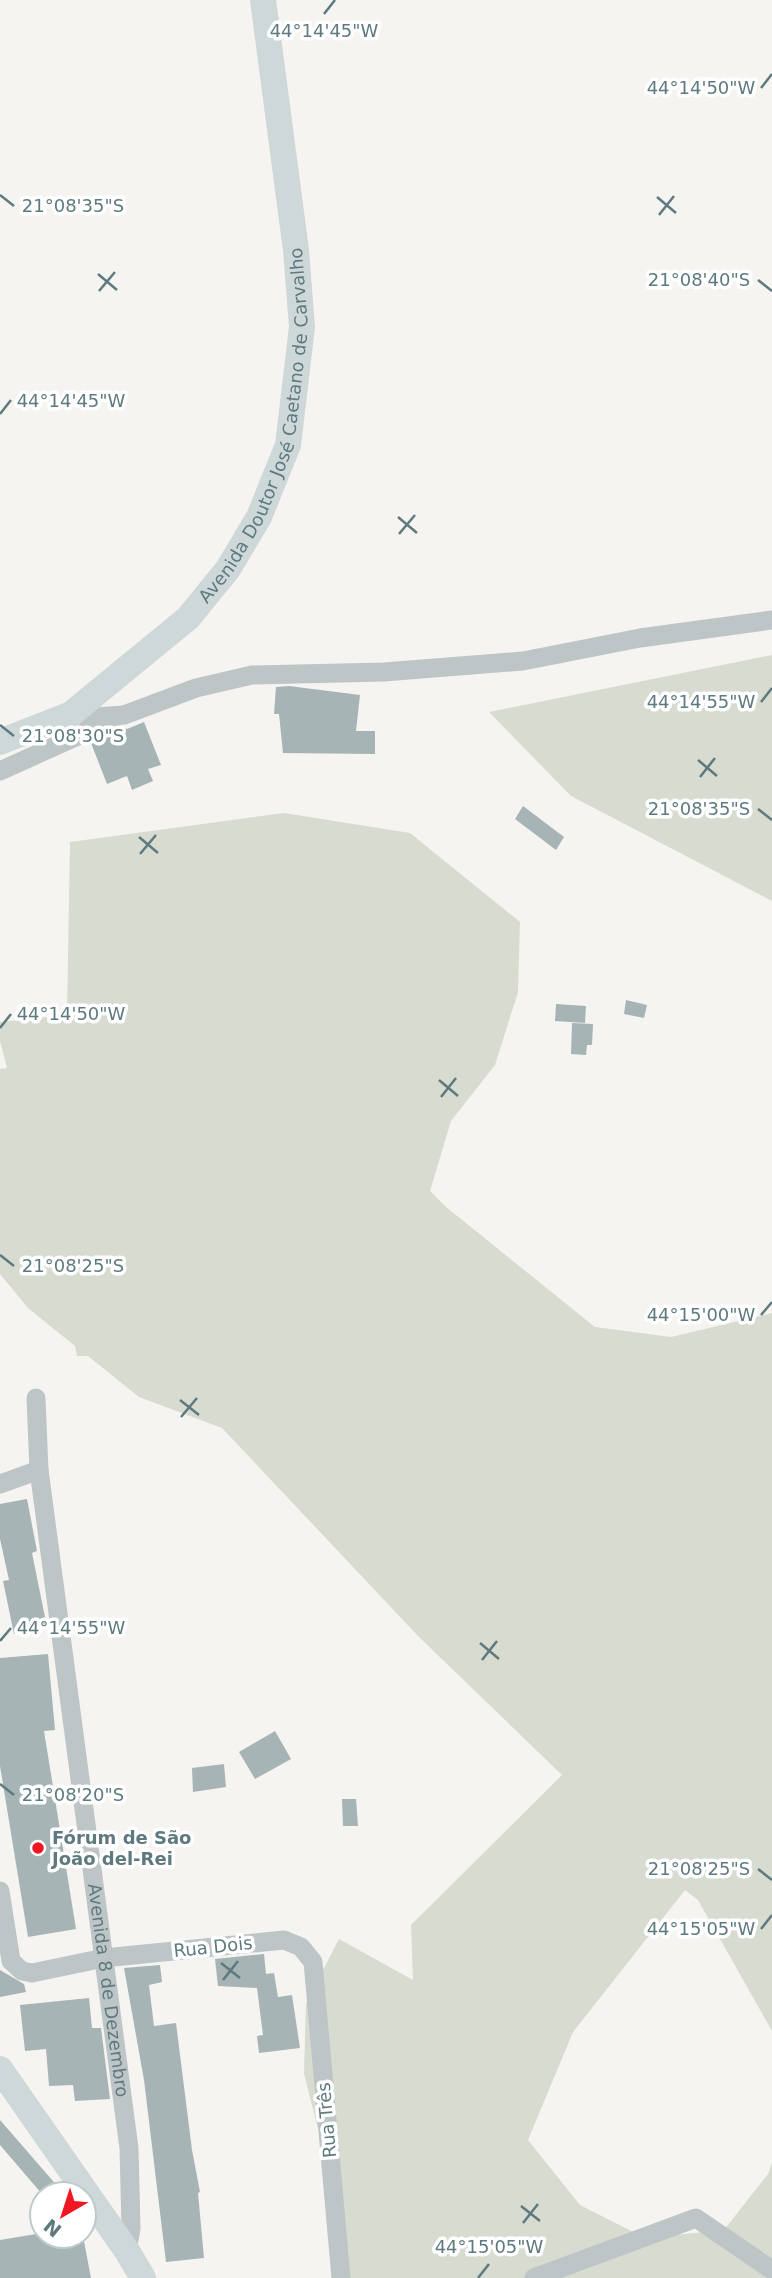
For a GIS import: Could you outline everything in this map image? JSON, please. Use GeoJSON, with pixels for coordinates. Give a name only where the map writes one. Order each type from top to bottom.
{"type":"FeatureCollection","features":[{"type":"Feature","properties":{"kind":"main road","name":"Avenida Doutor José Caetano de Carvalho"},"geometry":{"type":"LineString","coordinates":[[0,741],[71,714],[188,618],[228,569],[260,517],[288,445],[302,327],[296,250],[263,0]]}},
{"type":"Feature","properties":{"kind":"main road"},"geometry":{"type":"LineString","coordinates":[[0,2069],[127,2250],[143,2278]]}},
{"type":"Feature","properties":{"kind":"main road","name":"Avenida 8 de Dezembro"},"geometry":{"type":"LineString","coordinates":[[127,2250],[127,2278]]}},
{"type":"Feature","properties":{"kind":"street"},"geometry":{"type":"LineString","coordinates":[[0,771],[124,715],[196,688],[252,676],[384,671],[523,661],[640,638],[772,621]]}},
{"type":"Feature","properties":{"kind":"street"},"geometry":{"type":"LineString","coordinates":[[71,714],[95,717],[124,715]]}},
{"type":"Feature","properties":{"kind":"street","name":"Avenida 8 de Dezembro"},"geometry":{"type":"LineString","coordinates":[[36,1398],[39,1470],[129,2148],[131,2228],[127,2250]]}},
{"type":"Feature","properties":{"kind":"street"},"geometry":{"type":"LineString","coordinates":[[0,1484],[39,1470]]}},
{"type":"Feature","properties":{"kind":"street","name":"Rua Dois"},"geometry":{"type":"LineString","coordinates":[[0,1891],[11,1961],[22,1971],[32,1973],[104,1958],[284,1940],[301,1947],[313,1962]]}},
{"type":"Feature","properties":{"kind":"street","name":"Rua Três"},"geometry":{"type":"LineString","coordinates":[[313,1962],[341,2278]]}},
{"type":"Feature","properties":{"kind":"street"},"geometry":{"type":"LineString","coordinates":[[534,2278],[696,2218],[772,2270]]}},
{"type":"Feature","properties":{"kind":"shaded area"},"geometry":{"type":"Polygon","coordinates":[[[772,655],[772,901],[571,796],[489,712],[772,655]]]}},
{"type":"Feature","properties":{"kind":"shaded area"},"geometry":{"type":"Polygon","coordinates":[[[284,813],[410,833],[520,922],[518,992],[495,1065],[451,1121],[430,1191],[446,1207],[595,1327],[671,1337],[772,1313],[772,2031],[698,1900],[685,1890],[573,2032],[528,2140],[580,2205],[645,2238],[724,2230],[768,2174],[772,2163],[772,2278],[337,2278],[339,2211],[304,2074],[306,2003],[339,1939],[413,1980],[411,1925],[562,1775],[419,1637],[222,1428],[139,1397],[88,1356],[77,1356],[75,1346],[28,1308],[0,1274],[0,1069],[7,1068],[0,1041],[0,1022],[67,1015],[70,842],[284,813]]]}},
{"type":"Feature","properties":{"kind":"building"},"geometry":{"type":"Polygon","coordinates":[[[289,686],[360,695],[356,731],[375,731],[375,754],[283,753],[279,714],[274,714],[276,687],[289,686]]]}},
{"type":"Feature","properties":{"kind":"building"},"geometry":{"type":"Polygon","coordinates":[[[144,722],[161,765],[148,769],[153,781],[132,790],[127,776],[107,784],[91,743],[123,727],[127,729],[144,722]]]}},
{"type":"Feature","properties":{"kind":"building"},"geometry":{"type":"Polygon","coordinates":[[[523,806],[564,837],[556,850],[515,819],[523,806]]]}},
{"type":"Feature","properties":{"kind":"building"},"geometry":{"type":"Polygon","coordinates":[[[626,1000],[647,1005],[644,1018],[624,1014],[626,1000]]]}},
{"type":"Feature","properties":{"kind":"building"},"geometry":{"type":"Polygon","coordinates":[[[556,1004],[586,1006],[585,1023],[555,1021],[556,1004]]]}},
{"type":"Feature","properties":{"kind":"building"},"geometry":{"type":"Polygon","coordinates":[[[572,1023],[593,1024],[592,1045],[587,1045],[586,1055],[571,1054],[572,1023]]]}},
{"type":"Feature","properties":{"kind":"building"},"geometry":{"type":"Polygon","coordinates":[[[27,1499],[37,1551],[32,1553],[47,1627],[14,1634],[3,1581],[9,1580],[0,1539],[0,1504],[27,1499]]]}},
{"type":"Feature","properties":{"kind":"building","name":"Fórum de São João del-Rei"},"geometry":{"type":"Polygon","coordinates":[[[48,1654],[55,1730],[44,1731],[76,1929],[28,1937],[0,1766],[0,1658],[48,1654]]]}},
{"type":"Feature","properties":{"kind":"building"},"geometry":{"type":"Polygon","coordinates":[[[275,1731],[291,1759],[255,1779],[239,1752],[275,1731]]]}},
{"type":"Feature","properties":{"kind":"building"},"geometry":{"type":"Polygon","coordinates":[[[224,1764],[226,1787],[193,1792],[192,1768],[224,1764]]]}},
{"type":"Feature","properties":{"kind":"building"},"geometry":{"type":"Polygon","coordinates":[[[342,1799],[356,1799],[358,1826],[343,1826],[342,1799]]]}},
{"type":"Feature","properties":{"kind":"building"},"geometry":{"type":"Polygon","coordinates":[[[264,1954],[266,1974],[274,1973],[278,1997],[292,1995],[300,2048],[259,2053],[257,2036],[263,2035],[257,1988],[218,1986],[215,1959],[264,1954]]]}},
{"type":"Feature","properties":{"kind":"building"},"geometry":{"type":"Polygon","coordinates":[[[160,1965],[162,1982],[149,1985],[154,2026],[176,2023],[200,2192],[204,2258],[166,2262],[144,2080],[124,1968],[160,1965]]]}},
{"type":"Feature","properties":{"kind":"building"},"geometry":{"type":"Polygon","coordinates":[[[0,1970],[24,1984],[26,1992],[0,1997],[0,1970]]]}},
{"type":"Feature","properties":{"kind":"building"},"geometry":{"type":"Polygon","coordinates":[[[89,1998],[92,2028],[101,2028],[110,2099],[75,2101],[73,2085],[49,2086],[46,2049],[25,2051],[20,2005],[89,1998]]]}},
{"type":"Feature","properties":{"kind":"building"},"geometry":{"type":"Polygon","coordinates":[[[0,2120],[52,2180],[30,2180],[0,2145],[0,2120]]]}},
{"type":"Feature","properties":{"kind":"building"},"geometry":{"type":"Polygon","coordinates":[[[28,2235],[28,2250],[86,2250],[91,2278],[0,2278],[0,2240],[28,2235]]]}},
{"type":"Feature","properties":{"kind":"place","name":"Fórum de São João del-Rei"},"geometry":{"type":"Point","coordinates":[38,1848]}}]}
